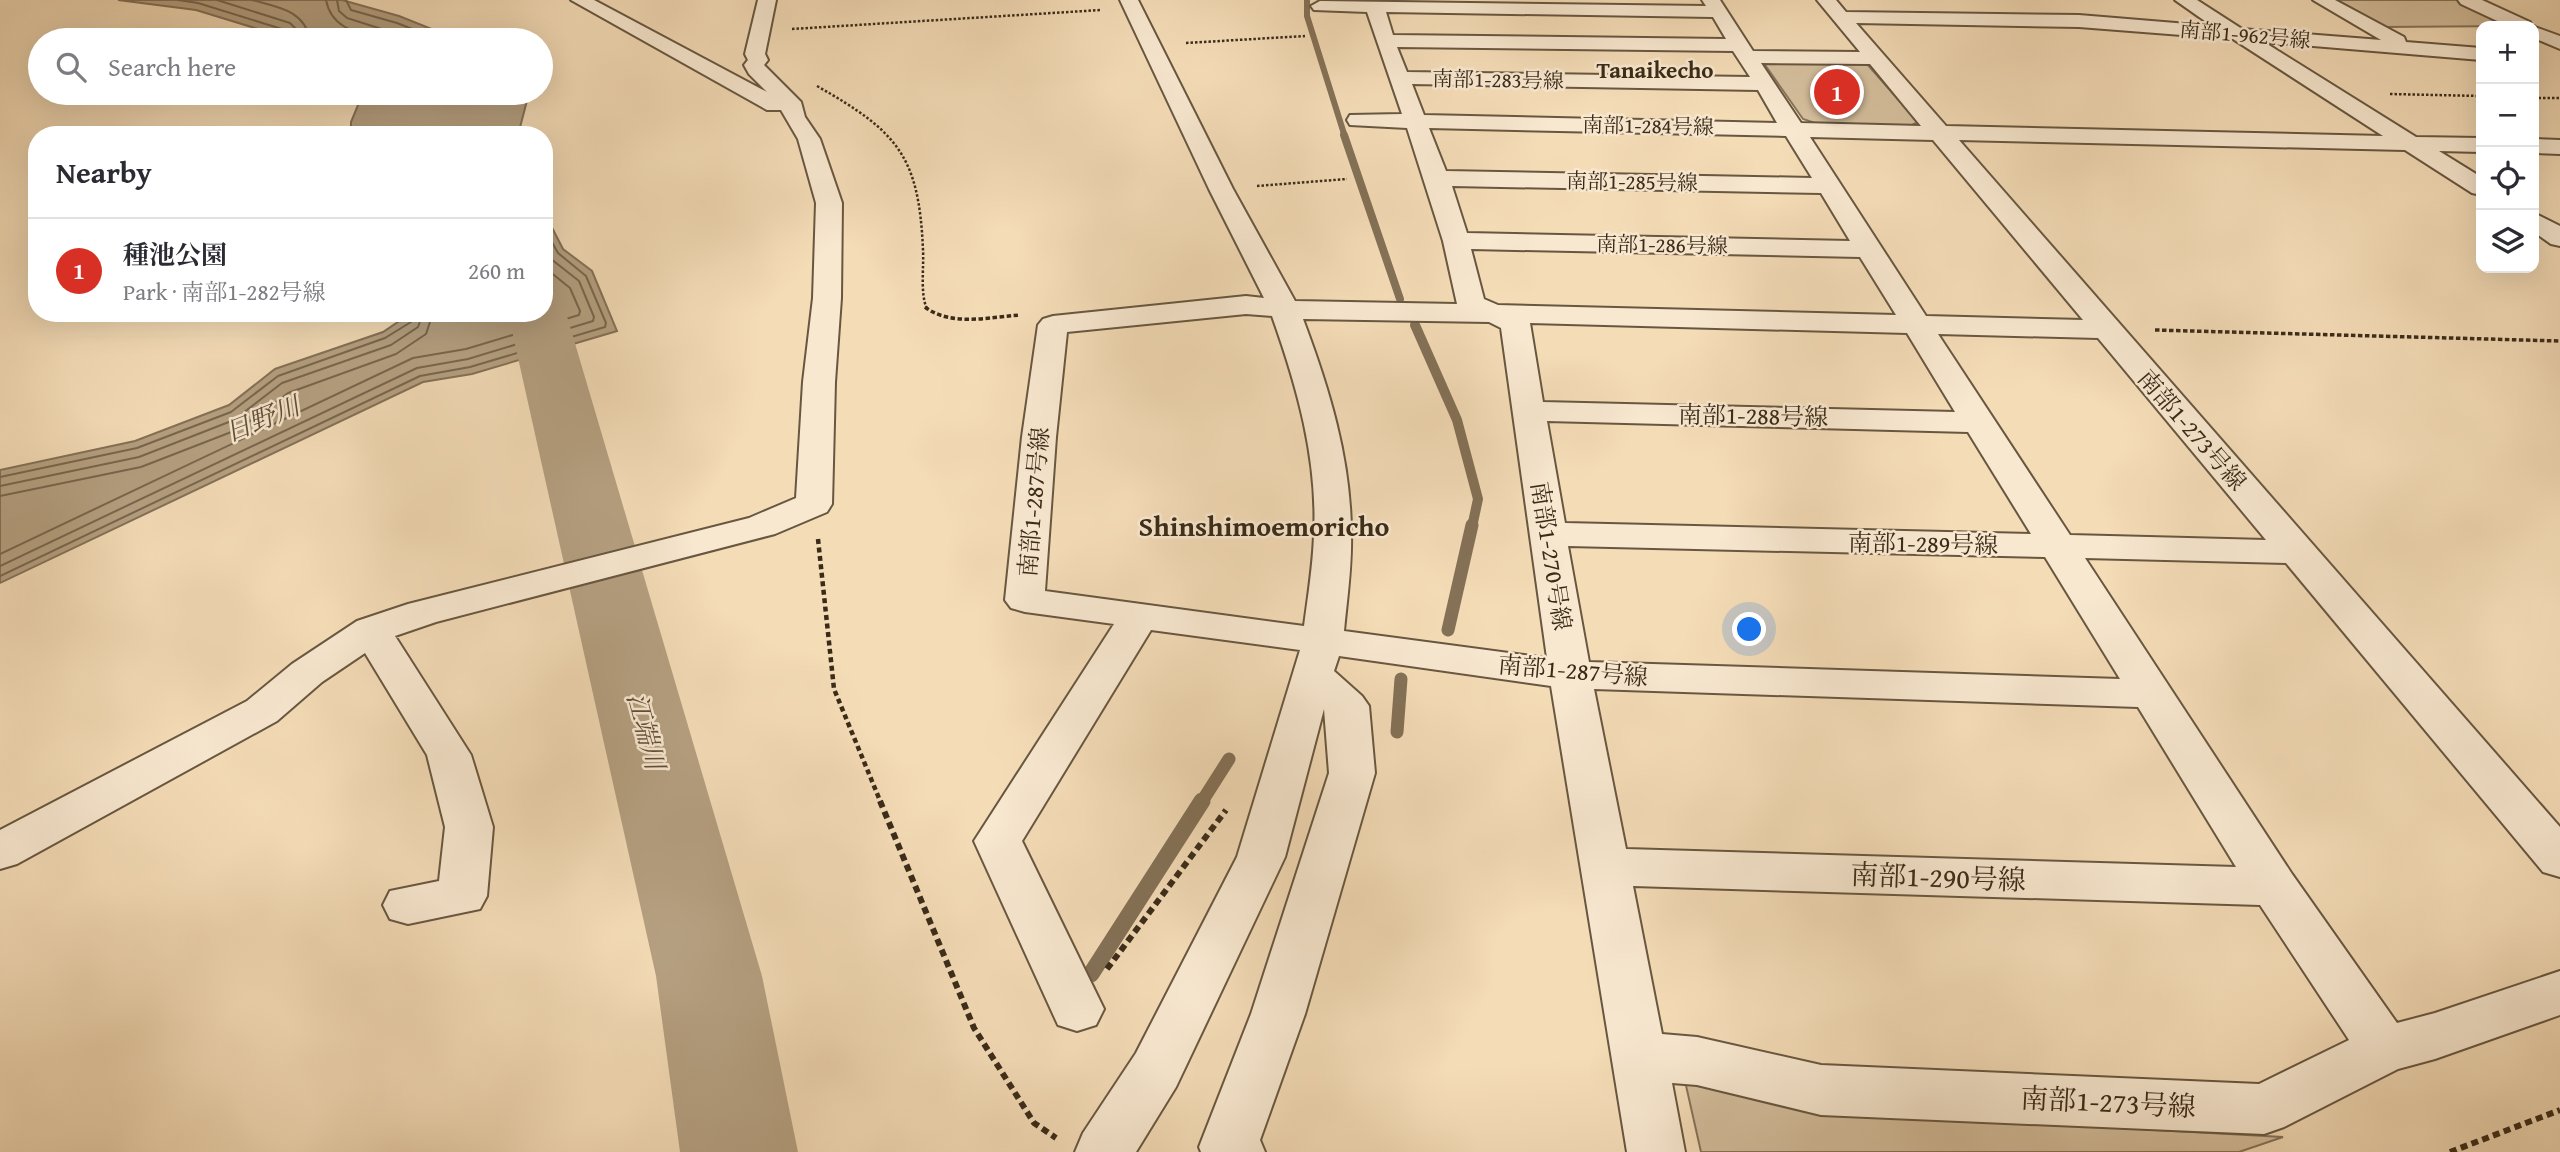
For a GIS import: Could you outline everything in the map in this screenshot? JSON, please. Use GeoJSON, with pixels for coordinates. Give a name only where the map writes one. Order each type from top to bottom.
{"type":"FeatureCollection","features":[{"type":"Feature","properties":{"kind":"street"},"geometry":{"type":"LineString","coordinates":[[580,0],[755,92],[794,117]]}},
{"type":"Feature","properties":{"kind":"street"},"geometry":{"type":"LineString","coordinates":[[0,851],[262,711],[307,673],[371,630],[762,526],[814,504],[818,382],[827,298],[829,203],[809,139],[794,117],[790,102],[754,65],[758,60],[755,54],[767,0]]}},
{"type":"Feature","properties":{"kind":"street"},"geometry":{"type":"LineString","coordinates":[[2184,0],[2476,185]]}},
{"type":"Feature","properties":{"kind":"street"},"geometry":{"type":"LineString","coordinates":[[2322,0],[2409,48]]}},
{"type":"Feature","properties":{"kind":"street"},"geometry":{"type":"LineString","coordinates":[[2467,0],[2512,21]]}},
{"type":"Feature","properties":{"kind":"street"},"geometry":{"type":"LineString","coordinates":[[1085,1148],[1156,1070],[1261,857],[1317,658],[1333,534],[1326,449],[1309,377],[1284,308],[1221,189],[1131,4]]}},
{"type":"Feature","properties":{"kind":"street"},"geometry":{"type":"LineString","coordinates":[[1320,6],[1377,16],[1743,51],[1874,58]]}},
{"type":"Feature","properties":{"kind":"street"},"geometry":{"type":"LineString","coordinates":[[1377,16],[1714,6],[1919,324],[2274,887],[2385,1049]]}},
{"type":"Feature","properties":{"kind":"street","name":"南部1-962号線"},"geometry":{"type":"LineString","coordinates":[[1833,9],[2079,21],[2476,54]]}},
{"type":"Feature","properties":{"kind":"street","name":"南部1-273号線"},"geometry":{"type":"LineString","coordinates":[[1833,9],[2560,859]]}},
{"type":"Feature","properties":{"kind":"street","name":"南部1-270号線"},"geometry":{"type":"LineString","coordinates":[[1377,16],[1437,178],[1471,304],[1515,323],[1570,675],[1656,1152]]}},
{"type":"Feature","properties":{"kind":"street"},"geometry":{"type":"LineString","coordinates":[[2539,36],[2556,54]]}},
{"type":"Feature","properties":{"kind":"street","name":"南部1-283号線"},"geometry":{"type":"LineString","coordinates":[[1399,78],[1764,84]]}},
{"type":"Feature","properties":{"kind":"street","name":"南部1-284号線"},"geometry":{"type":"LineString","coordinates":[[1359,121],[2476,145]]}},
{"type":"Feature","properties":{"kind":"street"},"geometry":{"type":"LineString","coordinates":[[2539,146],[2560,147]]}},
{"type":"Feature","properties":{"kind":"street","name":"南部1-285号線"},"geometry":{"type":"LineString","coordinates":[[1437,178],[1828,186]]}},
{"type":"Feature","properties":{"kind":"street"},"geometry":{"type":"LineString","coordinates":[[2539,224],[2560,237]]}},
{"type":"Feature","properties":{"kind":"street","name":"南部1-286号線"},"geometry":{"type":"LineString","coordinates":[[1456,241],[1869,249]]}},
{"type":"Feature","properties":{"kind":"street"},"geometry":{"type":"LineString","coordinates":[[1053,325],[1246,305],[1319,313],[1495,314],[2104,329]]}},
{"type":"Feature","properties":{"kind":"street","name":"南部1-287号線"},"geometry":{"type":"LineString","coordinates":[[1053,325],[1025,600],[1139,617],[1317,658],[1570,675],[2151,694]]}},
{"type":"Feature","properties":{"kind":"street","name":"南部1-288号線"},"geometry":{"type":"LineString","coordinates":[[1528,411],[1979,422]]}},
{"type":"Feature","properties":{"kind":"street","name":"南部1-289号線"},"geometry":{"type":"LineString","coordinates":[[1549,534],[2298,552]]}},
{"type":"Feature","properties":{"kind":"street"},"geometry":{"type":"LineString","coordinates":[[1077,1009],[998,841],[1139,617]]}},
{"type":"Feature","properties":{"kind":"street"},"geometry":{"type":"LineString","coordinates":[[371,630],[449,755],[469,827],[462,896],[408,905]]}},
{"type":"Feature","properties":{"kind":"street"},"geometry":{"type":"LineString","coordinates":[[1232,1149],[1278,1014],[1352,773],[1347,706],[1317,658]]}},
{"type":"Feature","properties":{"kind":"street","name":"南部1-290号線"},"geometry":{"type":"LineString","coordinates":[[1603,867],[2274,887]]}},
{"type":"Feature","properties":{"kind":"street","name":"南部1-273号線"},"geometry":{"type":"LineString","coordinates":[[1637,1056],[1697,1061],[1821,1090],[2264,1109],[2385,1049],[2435,1036],[2560,993]]}},
{"type":"Feature","properties":{"kind":"path"},"geometry":{"type":"LineString","coordinates":[[760,31],[1131,4]]}},
{"type":"Feature","properties":{"kind":"path"},"geometry":{"type":"LineString","coordinates":[[1150,46],[1305,36]]}},
{"type":"Feature","properties":{"kind":"path"},"geometry":{"type":"LineString","coordinates":[[755,54],[836,96],[891,137],[910,169],[918,191],[925,307],[931,314],[945,319],[1030,314],[1047,317],[1053,325]]}},
{"type":"Feature","properties":{"kind":"path"},"geometry":{"type":"LineString","coordinates":[[2329,92],[2476,96]]}},
{"type":"Feature","properties":{"kind":"path"},"geometry":{"type":"LineString","coordinates":[[2539,98],[2560,99]]}},
{"type":"Feature","properties":{"kind":"path"},"geometry":{"type":"LineString","coordinates":[[1221,189],[1347,178]]}},
{"type":"Feature","properties":{"kind":"path"},"geometry":{"type":"LineString","coordinates":[[2104,329],[2560,341]]}},
{"type":"Feature","properties":{"kind":"path"},"geometry":{"type":"LineString","coordinates":[[814,504],[834,689],[974,1028],[1034,1123],[1085,1148]]}},
{"type":"Feature","properties":{"kind":"path"},"geometry":{"type":"LineString","coordinates":[[1077,1009],[1235,799]]}},
{"type":"Feature","properties":{"kind":"path"},"geometry":{"type":"LineString","coordinates":[[2450,1152],[2560,1110]]}},
{"type":"Feature","properties":{"kind":"shaded area"},"geometry":{"type":"Polygon","coordinates":[[[2333,0],[2458,0],[2502,21],[2476,21],[2476,26],[2383,27],[2333,0]]]}},
{"type":"Feature","properties":{"kind":"shaded area"},"geometry":{"type":"Polygon","coordinates":[[[1763,62],[1867,64],[1918,122],[1910,126],[1818,124],[1803,119],[1763,62]]]}},
{"type":"Feature","properties":{"kind":"shaded area"},"geometry":{"type":"Polygon","coordinates":[[[1685,1081],[1812,1111],[2283,1137],[2239,1152],[1701,1152],[1685,1081]]]}},
{"type":"Feature","properties":{"kind":"water"},"geometry":{"type":"Polygon","coordinates":[[[118,0],[342,0],[399,16],[429,28],[255,28],[196,10],[118,0]]]}},
{"type":"Feature","properties":{"kind":"water"},"geometry":{"type":"Polygon","coordinates":[[[358,105],[526,105],[520,126],[351,126],[358,105]]]}},
{"type":"Feature","properties":{"kind":"water","name":"日野川"},"geometry":{"type":"Polygon","coordinates":[[[553,230],[563,249],[592,271],[617,331],[472,374],[423,382],[0,583],[0,470],[135,441],[229,405],[275,369],[383,332],[398,322],[553,322],[553,230]]]}},
{"type":"Feature","properties":{"kind":"waterway"},"geometry":{"type":"LineString","coordinates":[[1307,0],[1307,16],[1345,137]]}},
{"type":"Feature","properties":{"kind":"waterway"},"geometry":{"type":"LineString","coordinates":[[1344,135],[1400,299]]}},
{"type":"Feature","properties":{"kind":"waterway","name":"江端川"},"geometry":{"type":"LineString","coordinates":[[539,322],[709,976],[739,1152]]}},
{"type":"Feature","properties":{"kind":"waterway"},"geometry":{"type":"LineString","coordinates":[[1415,325],[1457,420],[1478,499],[1472,527]]}},
{"type":"Feature","properties":{"kind":"waterway"},"geometry":{"type":"LineString","coordinates":[[1448,630],[1472,525]]}},
{"type":"Feature","properties":{"kind":"waterway"},"geometry":{"type":"LineString","coordinates":[[1397,732],[1401,679]]}},
{"type":"Feature","properties":{"kind":"waterway"},"geometry":{"type":"LineString","coordinates":[[1201,803],[1229,759]]}},
{"type":"Feature","properties":{"kind":"waterway"},"geometry":{"type":"LineString","coordinates":[[1091,974],[1202,801]]}},
{"type":"Feature","properties":{"kind":"place","name":"種池公園"},"geometry":{"type":"Point","coordinates":[1837,92]}},
{"type":"Feature","properties":{"kind":"district","name":"Tanaikecho"},"geometry":{"type":"Point","coordinates":[1655,70]}},
{"type":"Feature","properties":{"kind":"district","name":"Shinshimoemoricho"},"geometry":{"type":"Point","coordinates":[1264,526]}}]}
